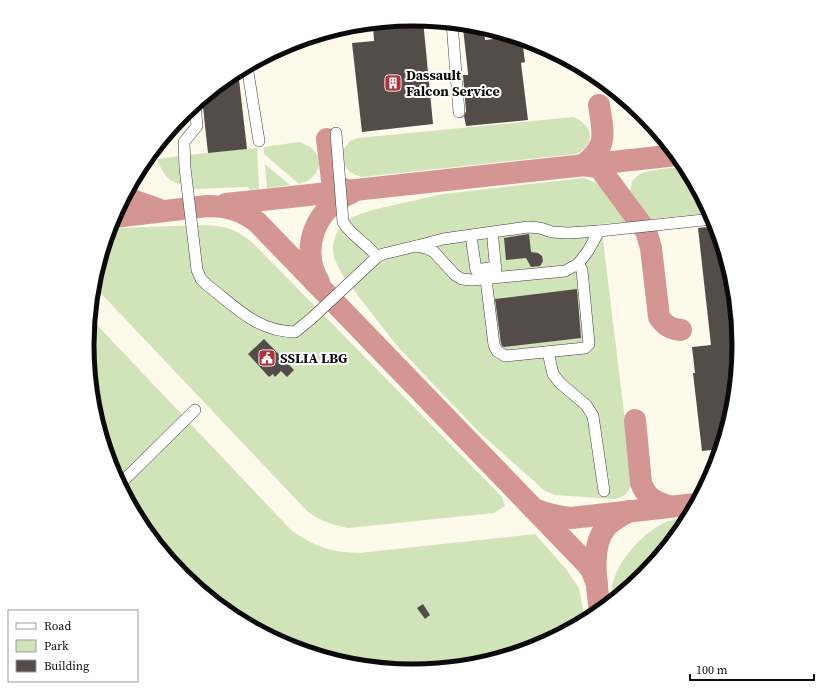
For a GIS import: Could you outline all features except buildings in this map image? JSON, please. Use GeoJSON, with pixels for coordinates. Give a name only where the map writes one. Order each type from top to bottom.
{"type":"FeatureCollection","features":[{"type":"Feature","properties":{"kind":"lane"},"geometry":{"type":"LineString","coordinates":[[453,29],[459,112]]}},
{"type":"Feature","properties":{"kind":"lane"},"geometry":{"type":"LineString","coordinates":[[248,73],[259,141]]}},
{"type":"Feature","properties":{"kind":"lane"},"geometry":{"type":"LineString","coordinates":[[196,111],[197,126],[184,142],[185,168],[197,270],[201,279],[207,285],[254,321],[264,326],[276,329],[295,332],[377,257],[383,254],[443,239],[528,227],[540,228],[552,232],[568,233],[706,220]]}},
{"type":"Feature","properties":{"kind":"lane"},"geometry":{"type":"LineString","coordinates":[[336,133],[343,222],[346,227],[371,249],[377,257]]}},
{"type":"Feature","properties":{"kind":"lane"},"geometry":{"type":"LineString","coordinates":[[416,246],[426,248],[434,252],[455,275],[462,279],[472,280],[493,274],[565,271],[578,264],[588,251],[599,231]]}},
{"type":"Feature","properties":{"kind":"lane"},"geometry":{"type":"LineString","coordinates":[[494,240],[494,345],[497,351],[506,356],[585,348],[589,344],[582,270],[578,264]]}},
{"type":"Feature","properties":{"kind":"lane"},"geometry":{"type":"LineString","coordinates":[[472,243],[476,270],[493,274]]}},
{"type":"Feature","properties":{"kind":"lane"},"geometry":{"type":"LineString","coordinates":[[548,352],[553,374],[560,383],[586,405],[593,416],[604,491]]}},
{"type":"Feature","properties":{"kind":"lane"},"geometry":{"type":"LineString","coordinates":[[124,480],[195,410]]}},
{"type":"Feature","properties":{"kind":"green space"},"geometry":{"type":"Polygon","coordinates":[[[574,117],[585,125],[589,130],[590,135],[590,140],[587,145],[583,150],[576,154],[362,177],[349,171],[346,168],[344,160],[343,150],[350,141],[358,138],[574,117]]]}},
{"type":"Feature","properties":{"kind":"green space"},"geometry":{"type":"Polygon","coordinates":[[[299,142],[307,145],[316,153],[319,164],[318,169],[311,179],[299,184],[264,154],[264,147],[299,142]]]}},
{"type":"Feature","properties":{"kind":"green space"},"geometry":{"type":"Polygon","coordinates":[[[257,148],[259,189],[250,190],[248,187],[193,189],[188,155],[257,148]]]}},
{"type":"Feature","properties":{"kind":"green space"},"geometry":{"type":"Polygon","coordinates":[[[179,156],[182,184],[172,181],[166,176],[157,159],[179,156]]]}},
{"type":"Feature","properties":{"kind":"green space"},"geometry":{"type":"Polygon","coordinates":[[[265,164],[290,185],[267,188],[265,164]]]}},
{"type":"Feature","properties":{"kind":"green space"},"geometry":{"type":"Polygon","coordinates":[[[678,168],[704,214],[651,219],[646,217],[630,191],[632,182],[636,177],[649,171],[678,168]]]}},
{"type":"Feature","properties":{"kind":"green space"},"geometry":{"type":"Polygon","coordinates":[[[584,178],[596,183],[607,192],[626,222],[601,224],[632,478],[629,490],[624,496],[615,499],[555,495],[545,491],[479,432],[397,346],[343,276],[334,258],[333,246],[339,229],[352,217],[372,210],[443,194],[584,178]]]}},
{"type":"Feature","properties":{"kind":"green space"},"geometry":{"type":"Polygon","coordinates":[[[204,225],[230,229],[241,234],[253,243],[502,497],[505,506],[494,513],[348,528],[327,522],[308,512],[99,291],[105,262],[116,228],[204,225]]]}},
{"type":"Feature","properties":{"kind":"green space"},"geometry":{"type":"Polygon","coordinates":[[[95,322],[291,530],[308,541],[331,550],[360,553],[535,534],[566,569],[579,588],[584,614],[572,621],[535,640],[516,647],[475,658],[455,661],[413,664],[351,658],[310,647],[291,640],[253,621],[219,598],[187,571],[148,522],[127,486],[111,448],[100,407],[95,366],[95,322]]]}},
{"type":"Feature","properties":{"kind":"green space"},"geometry":{"type":"Polygon","coordinates":[[[680,518],[653,555],[639,571],[611,595],[614,579],[619,567],[634,547],[652,530],[668,521],[680,518]]]}},
{"type":"Feature","properties":{"kind":"taxiway"},"geometry":{"type":"LineString","coordinates":[[583,165],[597,152],[601,145],[603,131],[599,105]]}},
{"type":"Feature","properties":{"kind":"taxiway"},"geometry":{"type":"LineString","coordinates":[[327,139],[332,180],[337,187],[350,191]]}},
{"type":"Feature","properties":{"kind":"taxiway"},"geometry":{"type":"LineString","coordinates":[[226,204],[669,156]]}},
{"type":"Feature","properties":{"kind":"taxiway"},"geometry":{"type":"LineString","coordinates":[[583,165],[597,167],[601,170],[646,231],[651,248],[659,317],[668,326],[681,330]]}},
{"type":"Feature","properties":{"kind":"taxiway"},"geometry":{"type":"LineString","coordinates":[[319,282],[313,269],[311,256],[311,243],[314,230],[328,208],[351,193]]}},
{"type":"Feature","properties":{"kind":"taxiway"},"geometry":{"type":"LineString","coordinates":[[130,199],[158,209]]}},
{"type":"Feature","properties":{"kind":"taxiway"},"geometry":{"type":"LineString","coordinates":[[121,216],[214,206],[227,208],[245,214],[257,222],[587,564],[592,571],[597,584]]}},
{"type":"Feature","properties":{"kind":"taxiway"},"geometry":{"type":"LineString","coordinates":[[635,420],[641,483],[648,496],[668,506]]}},
{"type":"Feature","properties":{"kind":"taxiway"},"geometry":{"type":"LineString","coordinates":[[534,509],[552,515],[571,518],[689,505]]}},
{"type":"Feature","properties":{"kind":"taxiway"},"geometry":{"type":"LineString","coordinates":[[599,604],[596,579],[597,545],[606,527],[629,511]]}},
{"type":"Feature","properties":{"kind":"place","name":"Dassault Falcon Service"},"geometry":{"type":"Point","coordinates":[393,83]}},
{"type":"Feature","properties":{"kind":"place","name":"SSLIA LBG"},"geometry":{"type":"Point","coordinates":[267,358]}}]}
